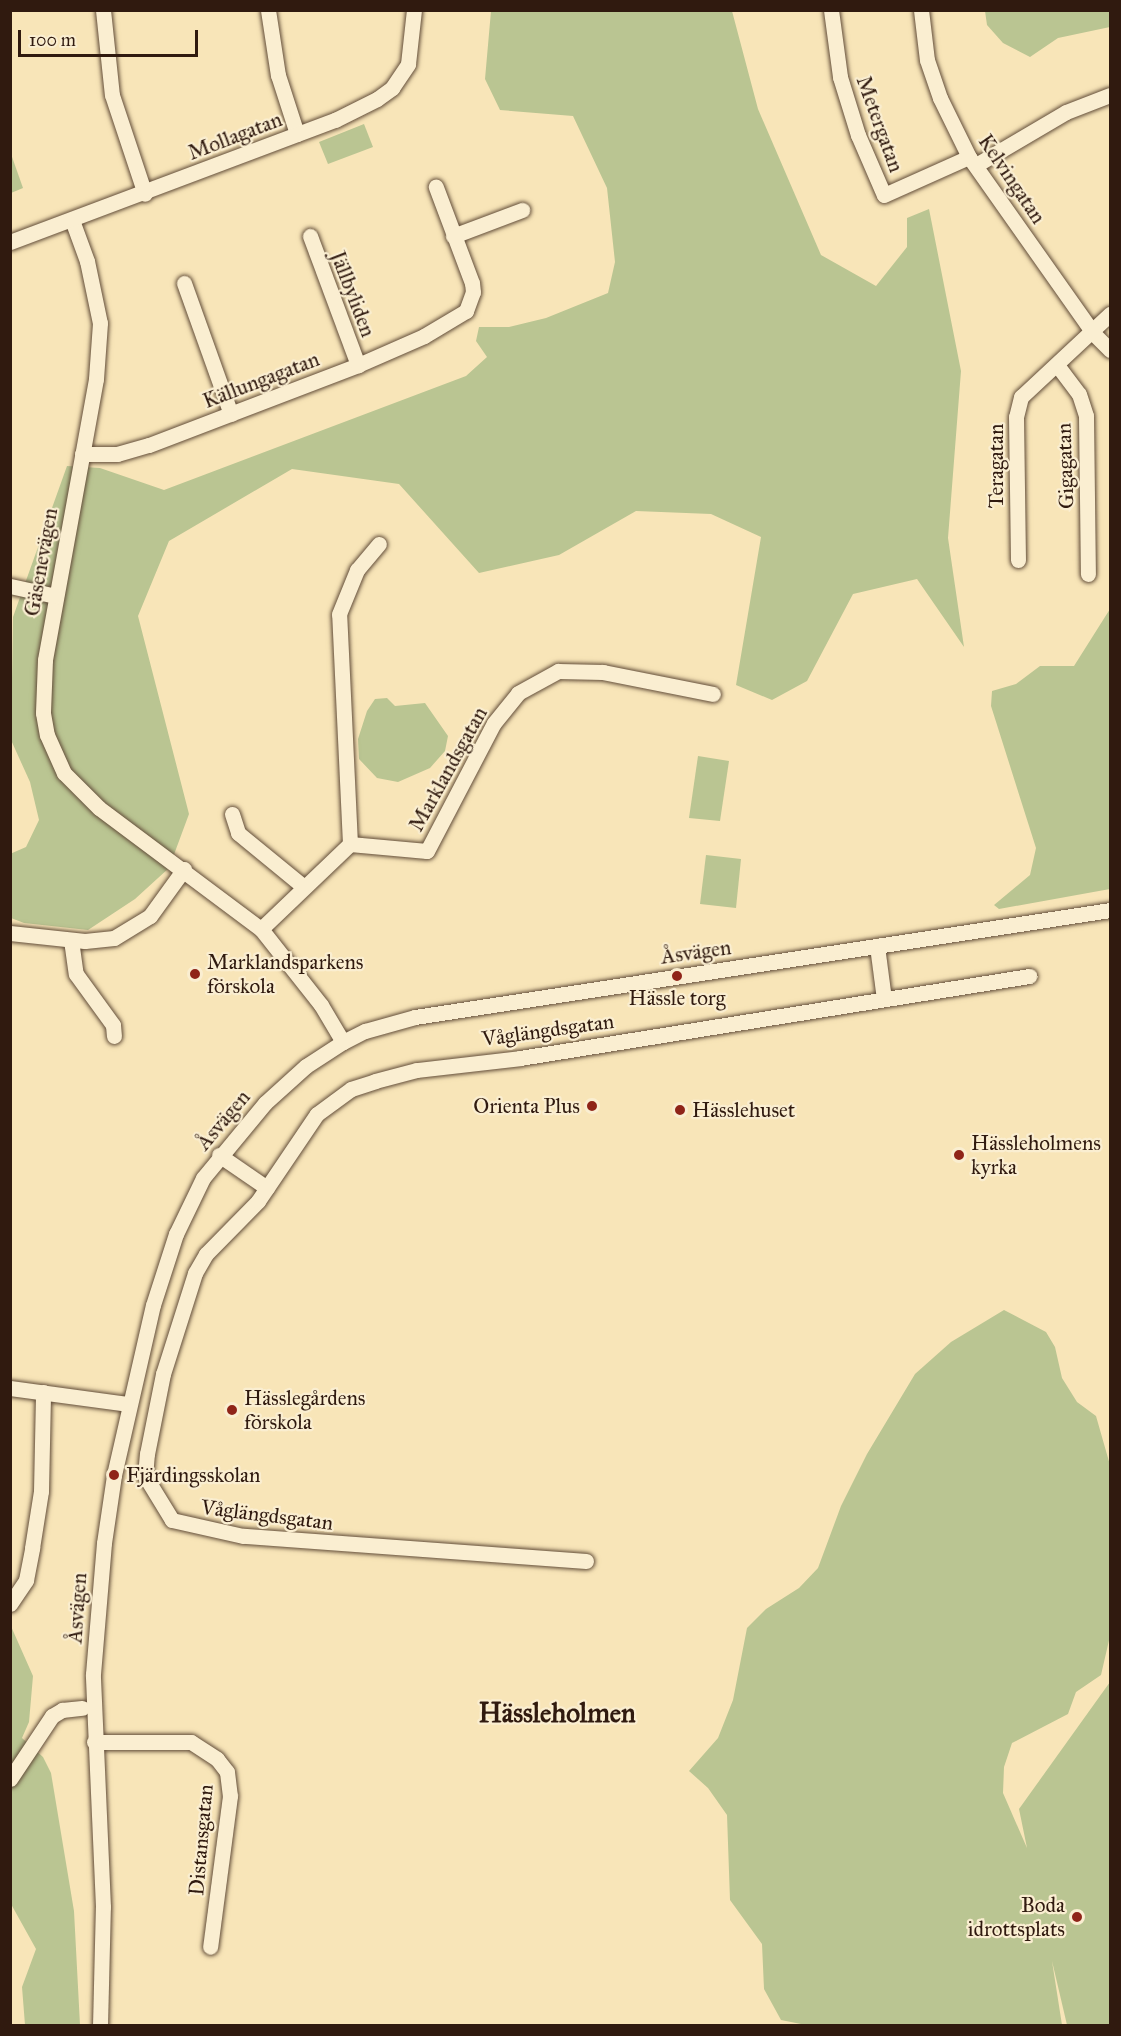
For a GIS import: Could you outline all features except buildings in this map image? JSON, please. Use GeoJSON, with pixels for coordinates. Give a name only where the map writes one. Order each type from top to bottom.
{"type":"FeatureCollection","features":[{"type":"Feature","properties":{"kind":"street"},"geometry":{"type":"LineString","coordinates":[[103,10],[112,95],[145,194]]}},
{"type":"Feature","properties":{"kind":"street"},"geometry":{"type":"LineString","coordinates":[[268,10],[278,75],[297,134]]}},
{"type":"Feature","properties":{"kind":"street","name":"Mollagatan"},"geometry":{"type":"LineString","coordinates":[[10,242],[145,194],[361,108],[392,88],[408,64],[414,10]]}},
{"type":"Feature","properties":{"kind":"street","name":"Metergatan"},"geometry":{"type":"LineString","coordinates":[[831,10],[840,77],[858,135],[884,195],[973,161]]}},
{"type":"Feature","properties":{"kind":"street","name":"Kelvingatan"},"geometry":{"type":"LineString","coordinates":[[921,10],[927,60],[940,98],[973,161],[1093,333],[1110,350]]}},
{"type":"Feature","properties":{"kind":"street"},"geometry":{"type":"LineString","coordinates":[[973,161],[1066,112],[1110,95]]}},
{"type":"Feature","properties":{"kind":"street","name":"Källungagatan"},"geometry":{"type":"LineString","coordinates":[[82,454],[131,451],[231,414],[358,365],[449,322],[466,311],[473,292],[436,187]]}},
{"type":"Feature","properties":{"kind":"street"},"geometry":{"type":"LineString","coordinates":[[453,236],[522,210]]}},
{"type":"Feature","properties":{"kind":"street","name":"Gäsenevägen"},"geometry":{"type":"LineString","coordinates":[[72,220],[87,261],[100,323],[96,379],[42,685],[43,713],[56,756],[64,773],[99,808],[261,928],[321,1005],[343,1042]]}},
{"type":"Feature","properties":{"kind":"street","name":"Jällbyliden"},"geometry":{"type":"LineString","coordinates":[[310,236],[358,365]]}},
{"type":"Feature","properties":{"kind":"street"},"geometry":{"type":"LineString","coordinates":[[184,283],[231,414]]}},
{"type":"Feature","properties":{"kind":"street","name":"Teragatan"},"geometry":{"type":"LineString","coordinates":[[1018,560],[1016,417],[1021,397],[1093,333],[1110,314]]}},
{"type":"Feature","properties":{"kind":"street","name":"Gigagatan"},"geometry":{"type":"LineString","coordinates":[[1056,365],[1079,394],[1086,416],[1088,574]]}},
{"type":"Feature","properties":{"kind":"street"},"geometry":{"type":"LineString","coordinates":[[261,928],[350,844],[339,614],[357,570],[379,544]]}},
{"type":"Feature","properties":{"kind":"street"},"geometry":{"type":"LineString","coordinates":[[10,586],[56,596]]}},
{"type":"Feature","properties":{"kind":"street","name":"Marklandsgatan"},"geometry":{"type":"LineString","coordinates":[[350,844],[427,851],[494,723],[518,693],[558,671],[603,672],[713,694]]}},
{"type":"Feature","properties":{"kind":"street"},"geometry":{"type":"LineString","coordinates":[[232,814],[237,833],[304,887]]}},
{"type":"Feature","properties":{"kind":"street"},"geometry":{"type":"LineString","coordinates":[[10,933],[71,940],[114,938],[141,924],[184,869]]}},
{"type":"Feature","properties":{"kind":"street","name":"Åsvägen"},"geometry":{"type":"LineString","coordinates":[[100,2025],[103,1907],[94,1742],[99,1590],[108,1514],[129,1404],[153,1305],[192,1195],[219,1155],[281,1086],[343,1042],[383,1025],[449,1009],[1110,910]]}},
{"type":"Feature","properties":{"kind":"street"},"geometry":{"type":"LineString","coordinates":[[71,940],[76,974],[113,1025],[114,1036]]}},
{"type":"Feature","properties":{"kind":"street"},"geometry":{"type":"LineString","coordinates":[[877,946],[884,999]]}},
{"type":"Feature","properties":{"kind":"street","name":"Våglängdsgatan"},"geometry":{"type":"LineString","coordinates":[[586,1561],[243,1536],[188,1526],[166,1513],[145,1476],[163,1374],[195,1273],[221,1236],[247,1213],[267,1188],[317,1114],[351,1089],[385,1077],[1029,976]]}},
{"type":"Feature","properties":{"kind":"street"},"geometry":{"type":"LineString","coordinates":[[219,1155],[267,1188]]}},
{"type":"Feature","properties":{"kind":"street"},"geometry":{"type":"LineString","coordinates":[[10,1388],[129,1404]]}},
{"type":"Feature","properties":{"kind":"street"},"geometry":{"type":"LineString","coordinates":[[10,1604],[26,1580],[32,1548],[41,1491],[44,1392]]}},
{"type":"Feature","properties":{"kind":"street"},"geometry":{"type":"LineString","coordinates":[[10,1779],[52,1716],[62,1710],[81,1708]]}},
{"type":"Feature","properties":{"kind":"street","name":"Distansgatan"},"geometry":{"type":"LineString","coordinates":[[94,1742],[191,1742],[217,1759],[227,1772],[230,1796],[210,1947]]}},
{"type":"Feature","properties":{"kind":"green space"},"geometry":{"type":"Polygon","coordinates":[[[491,11],[732,11],[758,109],[821,255],[876,286],[907,247],[907,218],[929,209],[961,371],[948,538],[964,647],[917,579],[853,594],[807,681],[772,700],[736,685],[761,537],[711,514],[636,511],[559,555],[479,573],[399,484],[292,469],[169,541],[138,616],[189,814],[169,868],[135,899],[88,930],[24,923],[11,918],[10,854],[26,847],[39,820],[30,782],[11,740],[13,617],[67,466],[100,468],[164,490],[466,376],[487,357],[476,341],[479,327],[509,327],[546,318],[608,293],[615,262],[607,188],[573,116],[500,110],[485,79],[491,11]]]}},
{"type":"Feature","properties":{"kind":"green space"},"geometry":{"type":"Polygon","coordinates":[[[985,11],[1110,11],[1110,27],[1058,38],[1030,57],[1003,43],[987,25],[985,11]]]}},
{"type":"Feature","properties":{"kind":"green space"},"geometry":{"type":"Polygon","coordinates":[[[364,124],[373,147],[328,164],[319,142],[364,124]]]}},
{"type":"Feature","properties":{"kind":"green space"},"geometry":{"type":"Polygon","coordinates":[[[11,154],[23,188],[10,193],[11,154]]]}},
{"type":"Feature","properties":{"kind":"green space"},"geometry":{"type":"Polygon","coordinates":[[[1110,609],[1110,889],[999,909],[994,905],[1030,875],[1036,848],[991,706],[992,691],[1016,684],[1040,666],[1074,666],[1110,609]]]}},
{"type":"Feature","properties":{"kind":"green space"},"geometry":{"type":"Polygon","coordinates":[[[387,698],[395,706],[425,703],[448,736],[445,751],[430,768],[398,782],[377,778],[359,759],[358,739],[367,711],[375,699],[387,698]]]}},
{"type":"Feature","properties":{"kind":"green space"},"geometry":{"type":"Polygon","coordinates":[[[698,756],[729,761],[720,821],[689,818],[698,756]]]}},
{"type":"Feature","properties":{"kind":"green space"},"geometry":{"type":"Polygon","coordinates":[[[706,855],[741,859],[736,908],[700,904],[706,855]]]}},
{"type":"Feature","properties":{"kind":"green space"},"geometry":{"type":"Polygon","coordinates":[[[1004,1310],[1046,1332],[1055,1347],[1062,1378],[1077,1402],[1096,1416],[1110,1465],[1110,1636],[1101,1675],[1076,1692],[1068,1714],[1012,1743],[1004,1767],[1003,1793],[1027,1848],[1019,1809],[1110,1682],[1110,2025],[1067,2025],[1052,1961],[1062,2025],[811,2026],[781,2020],[764,1989],[762,1944],[730,1900],[727,1815],[708,1788],[689,1771],[718,1738],[733,1700],[747,1628],[766,1609],[799,1588],[818,1568],[841,1506],[867,1454],[915,1374],[951,1342],[1004,1310]]]}},
{"type":"Feature","properties":{"kind":"green space"},"geometry":{"type":"Polygon","coordinates":[[[10,1624],[33,1676],[29,1722],[22,1738],[43,1757],[51,1773],[74,1911],[80,2025],[25,2025],[22,1987],[36,1949],[11,1904],[10,1624]]]}},
{"type":"Feature","properties":{"kind":"place","name":"Marklandsparkens förskola"},"geometry":{"type":"Point","coordinates":[195,974]}},
{"type":"Feature","properties":{"kind":"place","name":"Hässle torg"},"geometry":{"type":"Point","coordinates":[677,976]}},
{"type":"Feature","properties":{"kind":"place","name":"Orienta Plus"},"geometry":{"type":"Point","coordinates":[592,1106]}},
{"type":"Feature","properties":{"kind":"place","name":"Hässlehuset"},"geometry":{"type":"Point","coordinates":[680,1110]}},
{"type":"Feature","properties":{"kind":"place","name":"Hässleholmens kyrka"},"geometry":{"type":"Point","coordinates":[959,1155]}},
{"type":"Feature","properties":{"kind":"place","name":"Hässlegårdens förskola"},"geometry":{"type":"Point","coordinates":[232,1410]}},
{"type":"Feature","properties":{"kind":"place","name":"Fjärdingsskolan"},"geometry":{"type":"Point","coordinates":[114,1475]}},
{"type":"Feature","properties":{"kind":"place","name":"Boda idrottsplats"},"geometry":{"type":"Point","coordinates":[1077,1917]}},
{"type":"Feature","properties":{"kind":"district","name":"Hässleholmen"},"geometry":{"type":"Point","coordinates":[557,1713]}}]}
